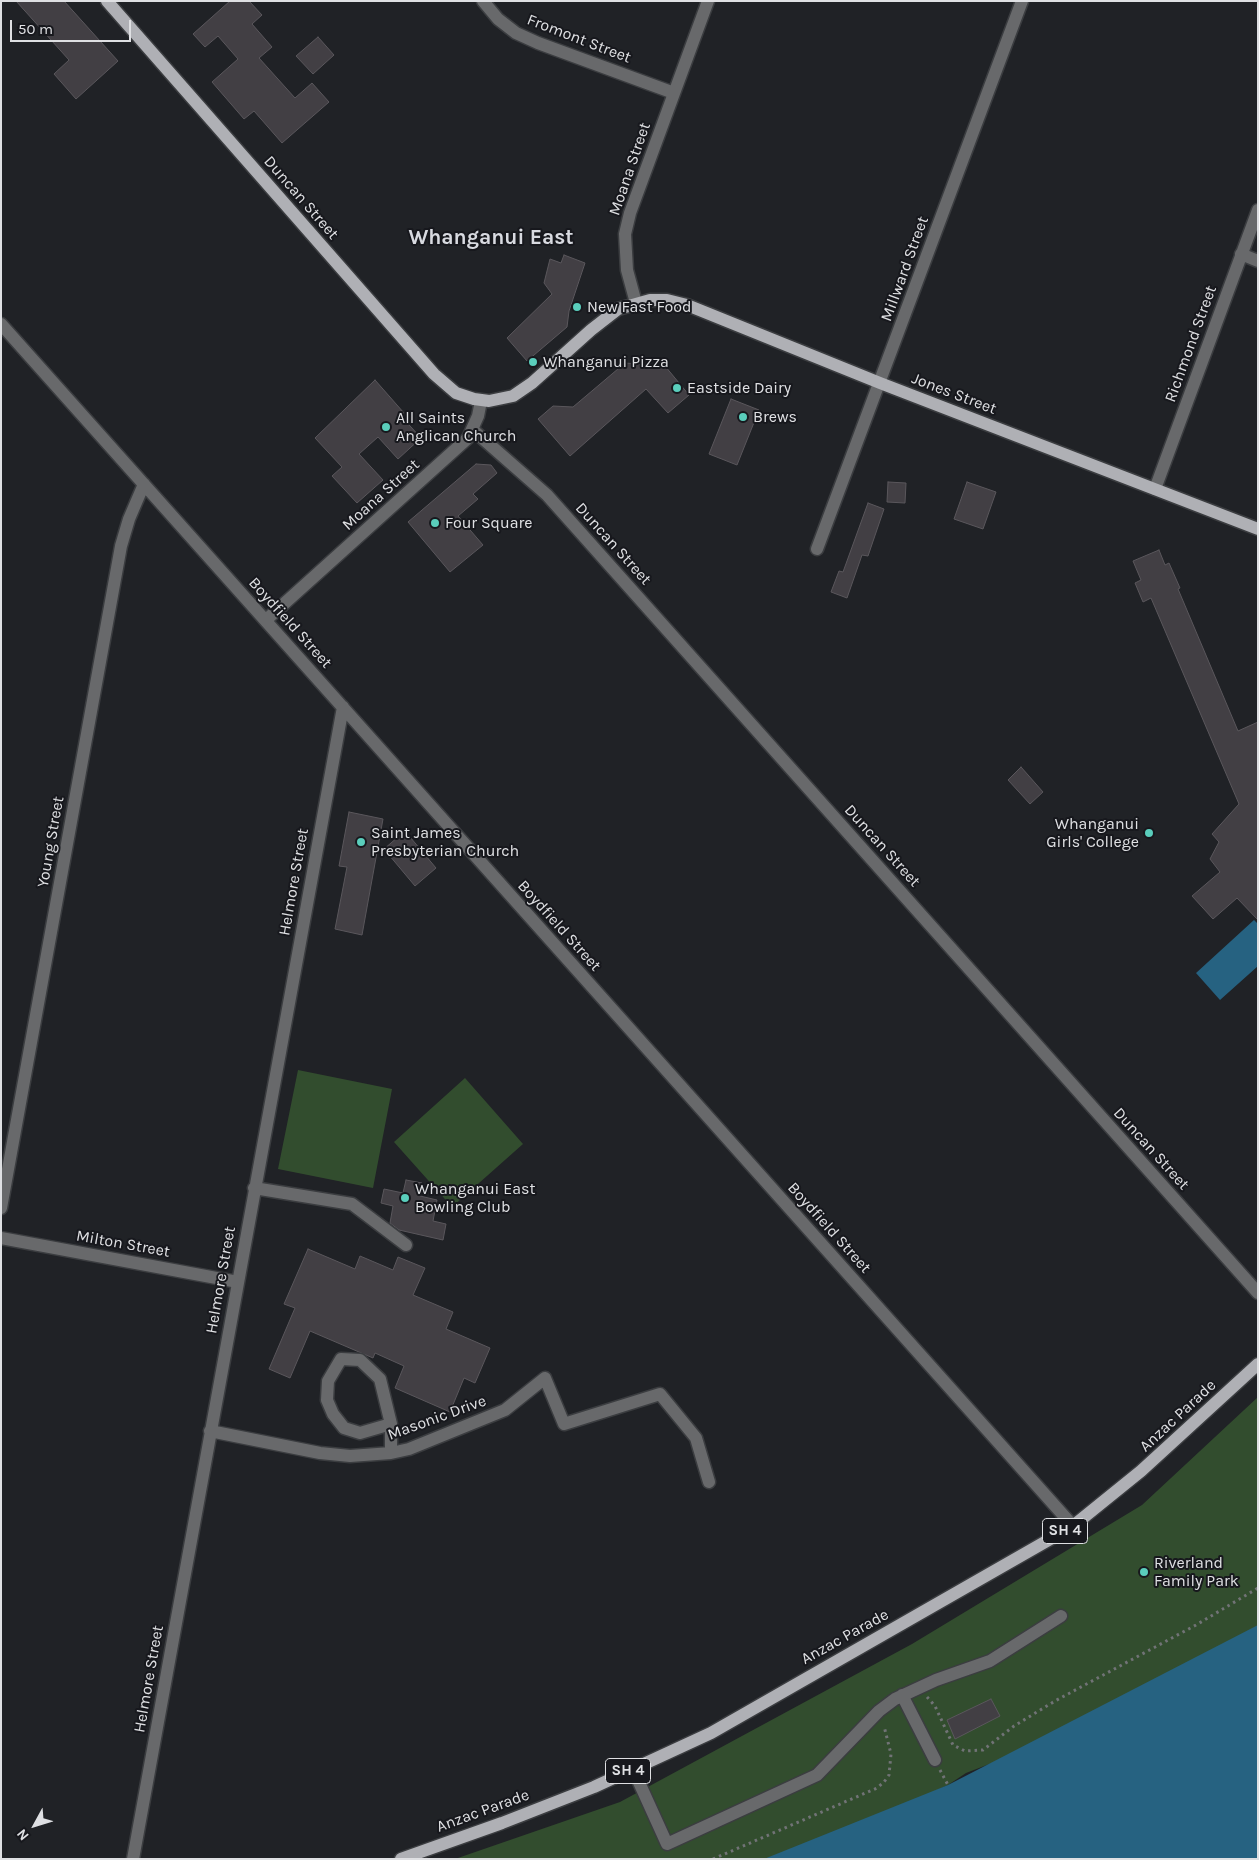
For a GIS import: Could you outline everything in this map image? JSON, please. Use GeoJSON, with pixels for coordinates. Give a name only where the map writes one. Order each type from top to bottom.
{"type":"FeatureCollection","features":[{"type":"Feature","properties":{"kind":"main road","name":"Duncan Street"},"geometry":{"type":"LineString","coordinates":[[107,1],[434,374],[456,392],[481,401]]}},
{"type":"Feature","properties":{"kind":"main road","name":"Jones Street"},"geometry":{"type":"LineString","coordinates":[[636,303],[667,300],[687,305],[880,383],[1258,529]]}},
{"type":"Feature","properties":{"kind":"main road"},"geometry":{"type":"LineString","coordinates":[[481,401],[505,399],[524,389],[618,309],[636,303]]}},
{"type":"Feature","properties":{"kind":"main road","name":"Anzac Parade"},"geometry":{"type":"LineString","coordinates":[[401,1859],[502,1823],[633,1769],[710,1733],[1074,1526],[1141,1471],[1258,1364]]}},
{"type":"Feature","properties":{"kind":"street","name":"Fromont Street"},"geometry":{"type":"LineString","coordinates":[[483,1],[498,19],[524,36],[674,93]]}},
{"type":"Feature","properties":{"kind":"street","name":"Moana Street"},"geometry":{"type":"LineString","coordinates":[[636,303],[627,270],[625,234],[630,213],[708,1]]}},
{"type":"Feature","properties":{"kind":"street","name":"Millward Street"},"geometry":{"type":"LineString","coordinates":[[817,549],[1022,1]]}},
{"type":"Feature","properties":{"kind":"street","name":"Richmond Street"},"geometry":{"type":"LineString","coordinates":[[1155,489],[1258,210]]}},
{"type":"Feature","properties":{"kind":"street"},"geometry":{"type":"LineString","coordinates":[[1241,254],[1258,261]]}},
{"type":"Feature","properties":{"kind":"street","name":"Boydfield Street"},"geometry":{"type":"LineString","coordinates":[[1,324],[1074,1526]]}},
{"type":"Feature","properties":{"kind":"street","name":"Moana Street"},"geometry":{"type":"LineString","coordinates":[[266,620],[468,438],[473,430],[481,401]]}},
{"type":"Feature","properties":{"kind":"street","name":"Duncan Street"},"geometry":{"type":"LineString","coordinates":[[473,430],[547,495],[1258,1293]]}},
{"type":"Feature","properties":{"kind":"street","name":"Young Street"},"geometry":{"type":"LineString","coordinates":[[1,1208],[121,546],[132,511],[144,484]]}},
{"type":"Feature","properties":{"kind":"street","name":"Helmore Street"},"geometry":{"type":"LineString","coordinates":[[133,1859],[343,707]]}},
{"type":"Feature","properties":{"kind":"street"},"geometry":{"type":"LineString","coordinates":[[254,1188],[352,1204],[406,1245]]}},
{"type":"Feature","properties":{"kind":"street","name":"Milton Street"},"geometry":{"type":"LineString","coordinates":[[1,1238],[238,1282]]}},
{"type":"Feature","properties":{"kind":"street"},"geometry":{"type":"LineString","coordinates":[[391,1424],[360,1433],[344,1428],[338,1421],[327,1400],[328,1381],[341,1359],[360,1360],[380,1379],[391,1424],[391,1453]]}},
{"type":"Feature","properties":{"kind":"street","name":"Masonic Drive"},"geometry":{"type":"LineString","coordinates":[[210,1432],[320,1453],[350,1456],[391,1453],[409,1449],[505,1410],[546,1378],[564,1424],[660,1394],[696,1438],[709,1482]]}},
{"type":"Feature","properties":{"kind":"street"},"geometry":{"type":"LineString","coordinates":[[633,1769],[667,1844],[817,1775],[879,1711],[902,1695],[990,1661],[1062,1616]]}},
{"type":"Feature","properties":{"kind":"street"},"geometry":{"type":"LineString","coordinates":[[902,1695],[936,1760]]}},
{"type":"Feature","properties":{"kind":"path"},"geometry":{"type":"LineString","coordinates":[[914,1689],[935,1706],[953,1745],[965,1751],[983,1750],[1014,1726],[1055,1701],[1196,1625],[1258,1588]]}},
{"type":"Feature","properties":{"kind":"path"},"geometry":{"type":"LineString","coordinates":[[713,1859],[877,1788],[884,1782],[888,1775],[890,1754],[879,1711]]}},
{"type":"Feature","properties":{"kind":"green space"},"geometry":{"type":"Polygon","coordinates":[[[298,1070],[392,1089],[373,1188],[278,1169],[298,1070]]]}},
{"type":"Feature","properties":{"kind":"green space"},"geometry":{"type":"Polygon","coordinates":[[[465,1078],[523,1144],[452,1207],[394,1142],[465,1078]]]}},
{"type":"Feature","properties":{"kind":"green space","name":"Riverland Family Park"},"geometry":{"type":"Polygon","coordinates":[[[1258,1397],[1258,1640],[1151,1702],[966,1773],[948,1785],[792,1859],[455,1859],[620,1802],[912,1644],[1142,1505],[1258,1397]]]}},
{"type":"Feature","properties":{"kind":"water"},"geometry":{"type":"Polygon","coordinates":[[[1254,920],[1258,924],[1258,966],[1220,1000],[1196,973],[1254,920]]]}},
{"type":"Feature","properties":{"kind":"water"},"geometry":{"type":"Polygon","coordinates":[[[1258,1625],[1258,1859],[764,1859],[948,1785],[1258,1625]]]}},
{"type":"Feature","properties":{"kind":"building"},"geometry":{"type":"Polygon","coordinates":[[[16,1],[64,1],[118,61],[76,99],[54,74],[69,60],[16,1]]]}},
{"type":"Feature","properties":{"kind":"building"},"geometry":{"type":"Polygon","coordinates":[[[230,1],[249,1],[262,15],[252,24],[272,47],[259,58],[295,98],[312,83],[329,102],[282,143],[254,111],[244,119],[212,82],[238,59],[218,36],[205,47],[193,34],[230,1]]]}},
{"type":"Feature","properties":{"kind":"building"},"geometry":{"type":"Polygon","coordinates":[[[318,37],[334,55],[313,74],[296,56],[318,37]]]}},
{"type":"Feature","properties":{"kind":"building"},"geometry":{"type":"Polygon","coordinates":[[[564,255],[585,263],[569,311],[567,327],[527,361],[507,338],[552,294],[544,283],[550,259],[561,263],[564,255]]]}},
{"type":"Feature","properties":{"kind":"building"},"geometry":{"type":"Polygon","coordinates":[[[625,363],[665,366],[689,395],[668,413],[646,389],[570,456],[538,419],[553,406],[573,407],[625,363]]]}},
{"type":"Feature","properties":{"kind":"building"},"geometry":{"type":"Polygon","coordinates":[[[375,380],[404,413],[401,416],[421,438],[398,459],[378,437],[359,454],[383,480],[357,503],[332,476],[342,467],[315,438],[375,380]]]}},
{"type":"Feature","properties":{"kind":"building"},"geometry":{"type":"Polygon","coordinates":[[[731,399],[759,410],[737,465],[709,454],[731,399]]]}},
{"type":"Feature","properties":{"kind":"building"},"geometry":{"type":"Polygon","coordinates":[[[476,464],[491,465],[497,473],[473,494],[478,499],[458,516],[483,545],[450,572],[408,522],[476,464]]]}},
{"type":"Feature","properties":{"kind":"building"},"geometry":{"type":"Polygon","coordinates":[[[888,482],[906,483],[905,503],[887,502],[888,482]]]}},
{"type":"Feature","properties":{"kind":"building"},"geometry":{"type":"Polygon","coordinates":[[[967,482],[996,492],[983,529],[954,519],[967,482]]]}},
{"type":"Feature","properties":{"kind":"building"},"geometry":{"type":"Polygon","coordinates":[[[868,503],[884,509],[868,556],[862,555],[847,598],[831,592],[839,571],[843,572],[868,503]]]}},
{"type":"Feature","properties":{"kind":"building"},"geometry":{"type":"Polygon","coordinates":[[[1159,550],[1165,565],[1169,563],[1180,588],[1178,589],[1238,731],[1258,722],[1258,920],[1237,898],[1213,919],[1192,896],[1220,872],[1210,859],[1219,842],[1212,834],[1239,804],[1151,598],[1143,602],[1135,583],[1141,580],[1133,561],[1159,550]]]}},
{"type":"Feature","properties":{"kind":"building"},"geometry":{"type":"Polygon","coordinates":[[[1021,767],[1043,792],[1030,804],[1008,780],[1021,767]]]}},
{"type":"Feature","properties":{"kind":"building"},"geometry":{"type":"Polygon","coordinates":[[[349,812],[383,819],[362,935],[335,929],[347,867],[339,866],[349,812]]]}},
{"type":"Feature","properties":{"kind":"building"},"geometry":{"type":"Polygon","coordinates":[[[405,831],[436,868],[415,886],[384,849],[405,831]]]}},
{"type":"Feature","properties":{"kind":"building"},"geometry":{"type":"Polygon","coordinates":[[[406,1180],[422,1183],[420,1196],[437,1200],[433,1221],[446,1224],[443,1240],[399,1230],[390,1223],[393,1206],[381,1203],[384,1189],[403,1193],[406,1180]]]}},
{"type":"Feature","properties":{"kind":"building"},"geometry":{"type":"Polygon","coordinates":[[[308,1249],[355,1269],[360,1256],[393,1270],[398,1257],[425,1268],[413,1295],[453,1312],[446,1329],[490,1348],[475,1383],[464,1378],[450,1412],[395,1388],[404,1366],[375,1353],[373,1358],[310,1331],[290,1378],[269,1369],[295,1308],[284,1304],[308,1249]]]}},
{"type":"Feature","properties":{"kind":"building"},"geometry":{"type":"Polygon","coordinates":[[[991,1699],[1000,1716],[955,1739],[947,1720],[991,1699]]]}},
{"type":"Feature","properties":{"kind":"place","name":"New Fast Food"},"geometry":{"type":"Point","coordinates":[577,307]}},
{"type":"Feature","properties":{"kind":"place","name":"Whanganui Pizza"},"geometry":{"type":"Point","coordinates":[533,362]}},
{"type":"Feature","properties":{"kind":"place","name":"Eastside Dairy"},"geometry":{"type":"Point","coordinates":[677,388]}},
{"type":"Feature","properties":{"kind":"place","name":"Brews"},"geometry":{"type":"Point","coordinates":[743,417]}},
{"type":"Feature","properties":{"kind":"place","name":"All Saints Anglican Church"},"geometry":{"type":"Point","coordinates":[386,427]}},
{"type":"Feature","properties":{"kind":"place","name":"Four Square"},"geometry":{"type":"Point","coordinates":[435,523]}},
{"type":"Feature","properties":{"kind":"place","name":"Whanganui Girls' College"},"geometry":{"type":"Point","coordinates":[1149,833]}},
{"type":"Feature","properties":{"kind":"place","name":"Saint James Presbyterian Church"},"geometry":{"type":"Point","coordinates":[361,842]}},
{"type":"Feature","properties":{"kind":"place","name":"Whanganui East Bowling Club"},"geometry":{"type":"Point","coordinates":[405,1198]}},
{"type":"Feature","properties":{"kind":"place","name":"Riverland Family Park"},"geometry":{"type":"Point","coordinates":[1144,1572]}},
{"type":"Feature","properties":{"kind":"district","name":"Whanganui East"},"geometry":{"type":"Point","coordinates":[491,238]}}]}
